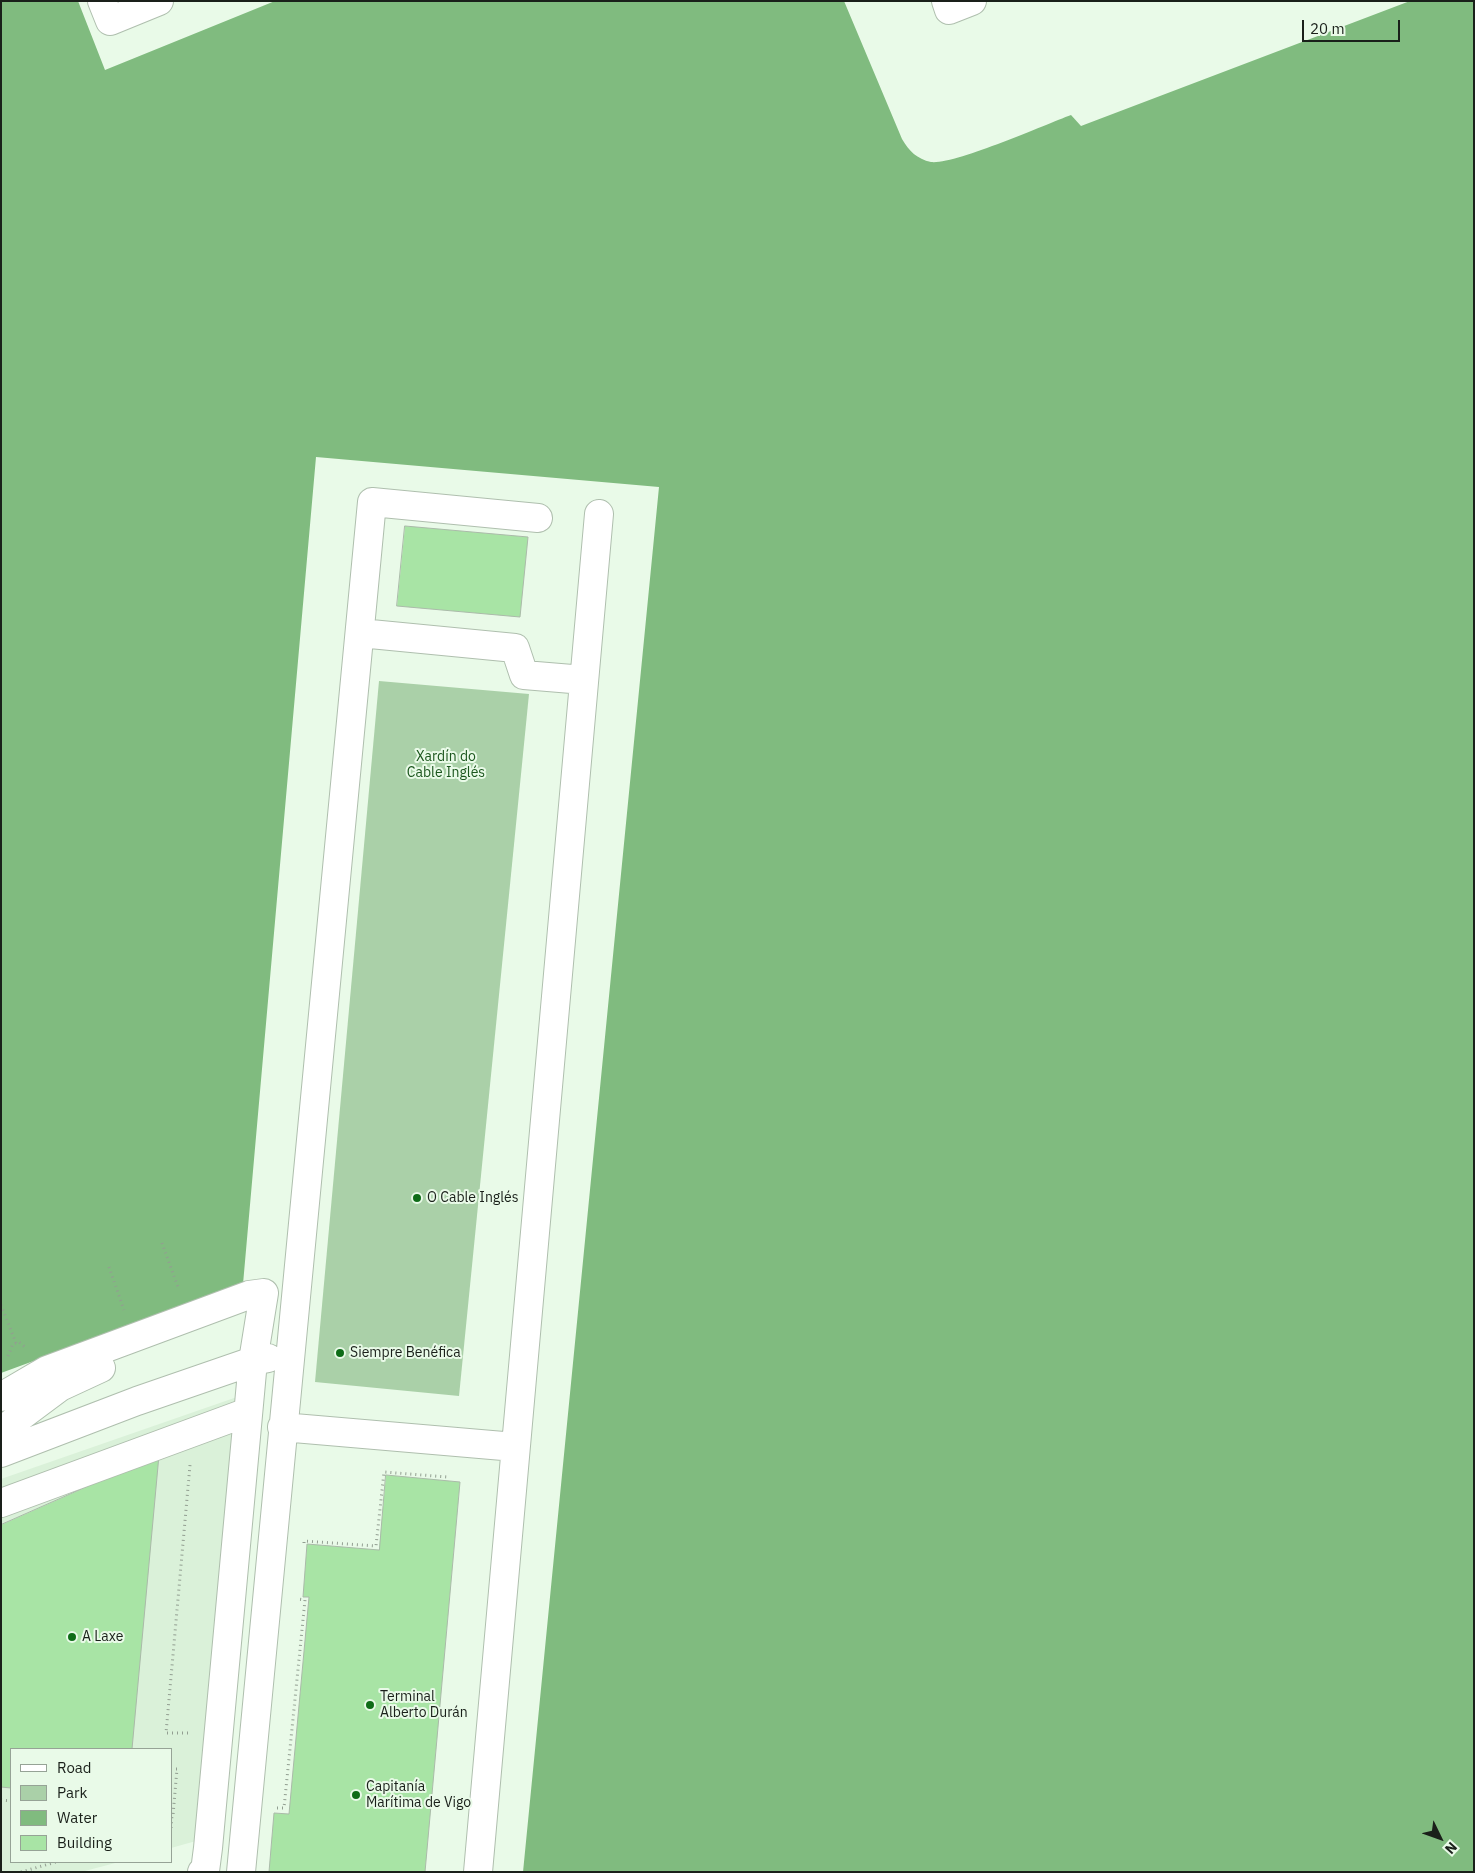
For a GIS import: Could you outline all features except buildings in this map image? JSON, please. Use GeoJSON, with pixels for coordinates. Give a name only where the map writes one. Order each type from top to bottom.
{"type":"FeatureCollection","features":[{"type":"Feature","properties":{"kind":"street"},"geometry":{"type":"LineString","coordinates":[[102,1],[110,21],[159,1]]}},
{"type":"Feature","properties":{"kind":"street"},"geometry":{"type":"LineString","coordinates":[[946,1],[949,10],[972,1]]}},
{"type":"Feature","properties":{"kind":"street"},"geometry":{"type":"LineString","coordinates":[[241,1872],[282,1427],[372,502],[538,518]]}},
{"type":"Feature","properties":{"kind":"street"},"geometry":{"type":"LineString","coordinates":[[478,1872],[600,514]]}},
{"type":"Feature","properties":{"kind":"street"},"geometry":{"type":"LineString","coordinates":[[360,633],[515,648],[524,675],[584,680]]}},
{"type":"Feature","properties":{"kind":"street"},"geometry":{"type":"LineString","coordinates":[[1,1397],[47,1370],[249,1295],[264,1293],[259,1312],[253,1361],[207,1856],[205,1871],[202,1872]]}},
{"type":"Feature","properties":{"kind":"street"},"geometry":{"type":"LineString","coordinates":[[1,1431],[60,1387],[100,1368],[259,1312],[294,1305]]}},
{"type":"Feature","properties":{"kind":"street"},"geometry":{"type":"LineString","coordinates":[[1,1453],[128,1404],[253,1361],[289,1355]]}},
{"type":"Feature","properties":{"kind":"street"},"geometry":{"type":"LineString","coordinates":[[1,1503],[248,1412]]}},
{"type":"Feature","properties":{"kind":"street"},"geometry":{"type":"LineString","coordinates":[[282,1427],[516,1447]]}},
{"type":"Feature","properties":{"kind":"path"},"geometry":{"type":"LineString","coordinates":[[162,1243],[179,1292]]}},
{"type":"Feature","properties":{"kind":"path"},"geometry":{"type":"LineString","coordinates":[[108,1266],[128,1320]]}},
{"type":"Feature","properties":{"kind":"path"},"geometry":{"type":"LineString","coordinates":[[1,1305],[16,1343]]}},
{"type":"Feature","properties":{"kind":"path"},"geometry":{"type":"LineString","coordinates":[[190,1432],[190,1461],[166,1733],[218,1734]]}},
{"type":"Feature","properties":{"kind":"path"},"geometry":{"type":"LineString","coordinates":[[303,1551],[304,1541],[376,1546],[384,1472],[447,1477]]}},
{"type":"Feature","properties":{"kind":"path"},"geometry":{"type":"LineString","coordinates":[[268,1808],[284,1808],[305,1600],[298,1600],[299,1590]]}},
{"type":"Feature","properties":{"kind":"path"},"geometry":{"type":"LineString","coordinates":[[172,1769],[177,1769],[172,1815]]}},
{"type":"Feature","properties":{"kind":"path"},"geometry":{"type":"LineString","coordinates":[[21,1872],[52,1863]]}},
{"type":"Feature","properties":{"kind":"shaded area"},"geometry":{"type":"Polygon","coordinates":[[[237,1397],[196,1841],[172,1848],[172,1748],[10,1748],[10,1863],[115,1863],[81,1872],[1,1872],[1,1479],[237,1397]]]}},
{"type":"Feature","properties":{"kind":"green space","name":"Xardín do Cable Inglés"},"geometry":{"type":"Polygon","coordinates":[[[379,681],[529,694],[459,1396],[315,1382],[379,681]]]}},
{"type":"Feature","properties":{"kind":"water"},"geometry":{"type":"Polygon","coordinates":[[[1,1],[78,1],[105,70],[275,1],[844,1],[902,139],[914,154],[931,162],[943,161],[978,151],[1071,115],[1081,126],[1410,1],[1474,1],[1474,1872],[523,1872],[659,487],[316,457],[243,1284],[1,1373],[1,1]]]}},
{"type":"Feature","properties":{"kind":"place","name":"O Cable Inglés"},"geometry":{"type":"Point","coordinates":[417,1198]}},
{"type":"Feature","properties":{"kind":"place","name":"Siempre Benéfica"},"geometry":{"type":"Point","coordinates":[340,1353]}},
{"type":"Feature","properties":{"kind":"place","name":"A Laxe"},"geometry":{"type":"Point","coordinates":[72,1637]}},
{"type":"Feature","properties":{"kind":"place","name":"Terminal Alberto Durán"},"geometry":{"type":"Point","coordinates":[370,1705]}},
{"type":"Feature","properties":{"kind":"place","name":"Capitanía Marítima de Vigo"},"geometry":{"type":"Point","coordinates":[356,1795]}}]}
